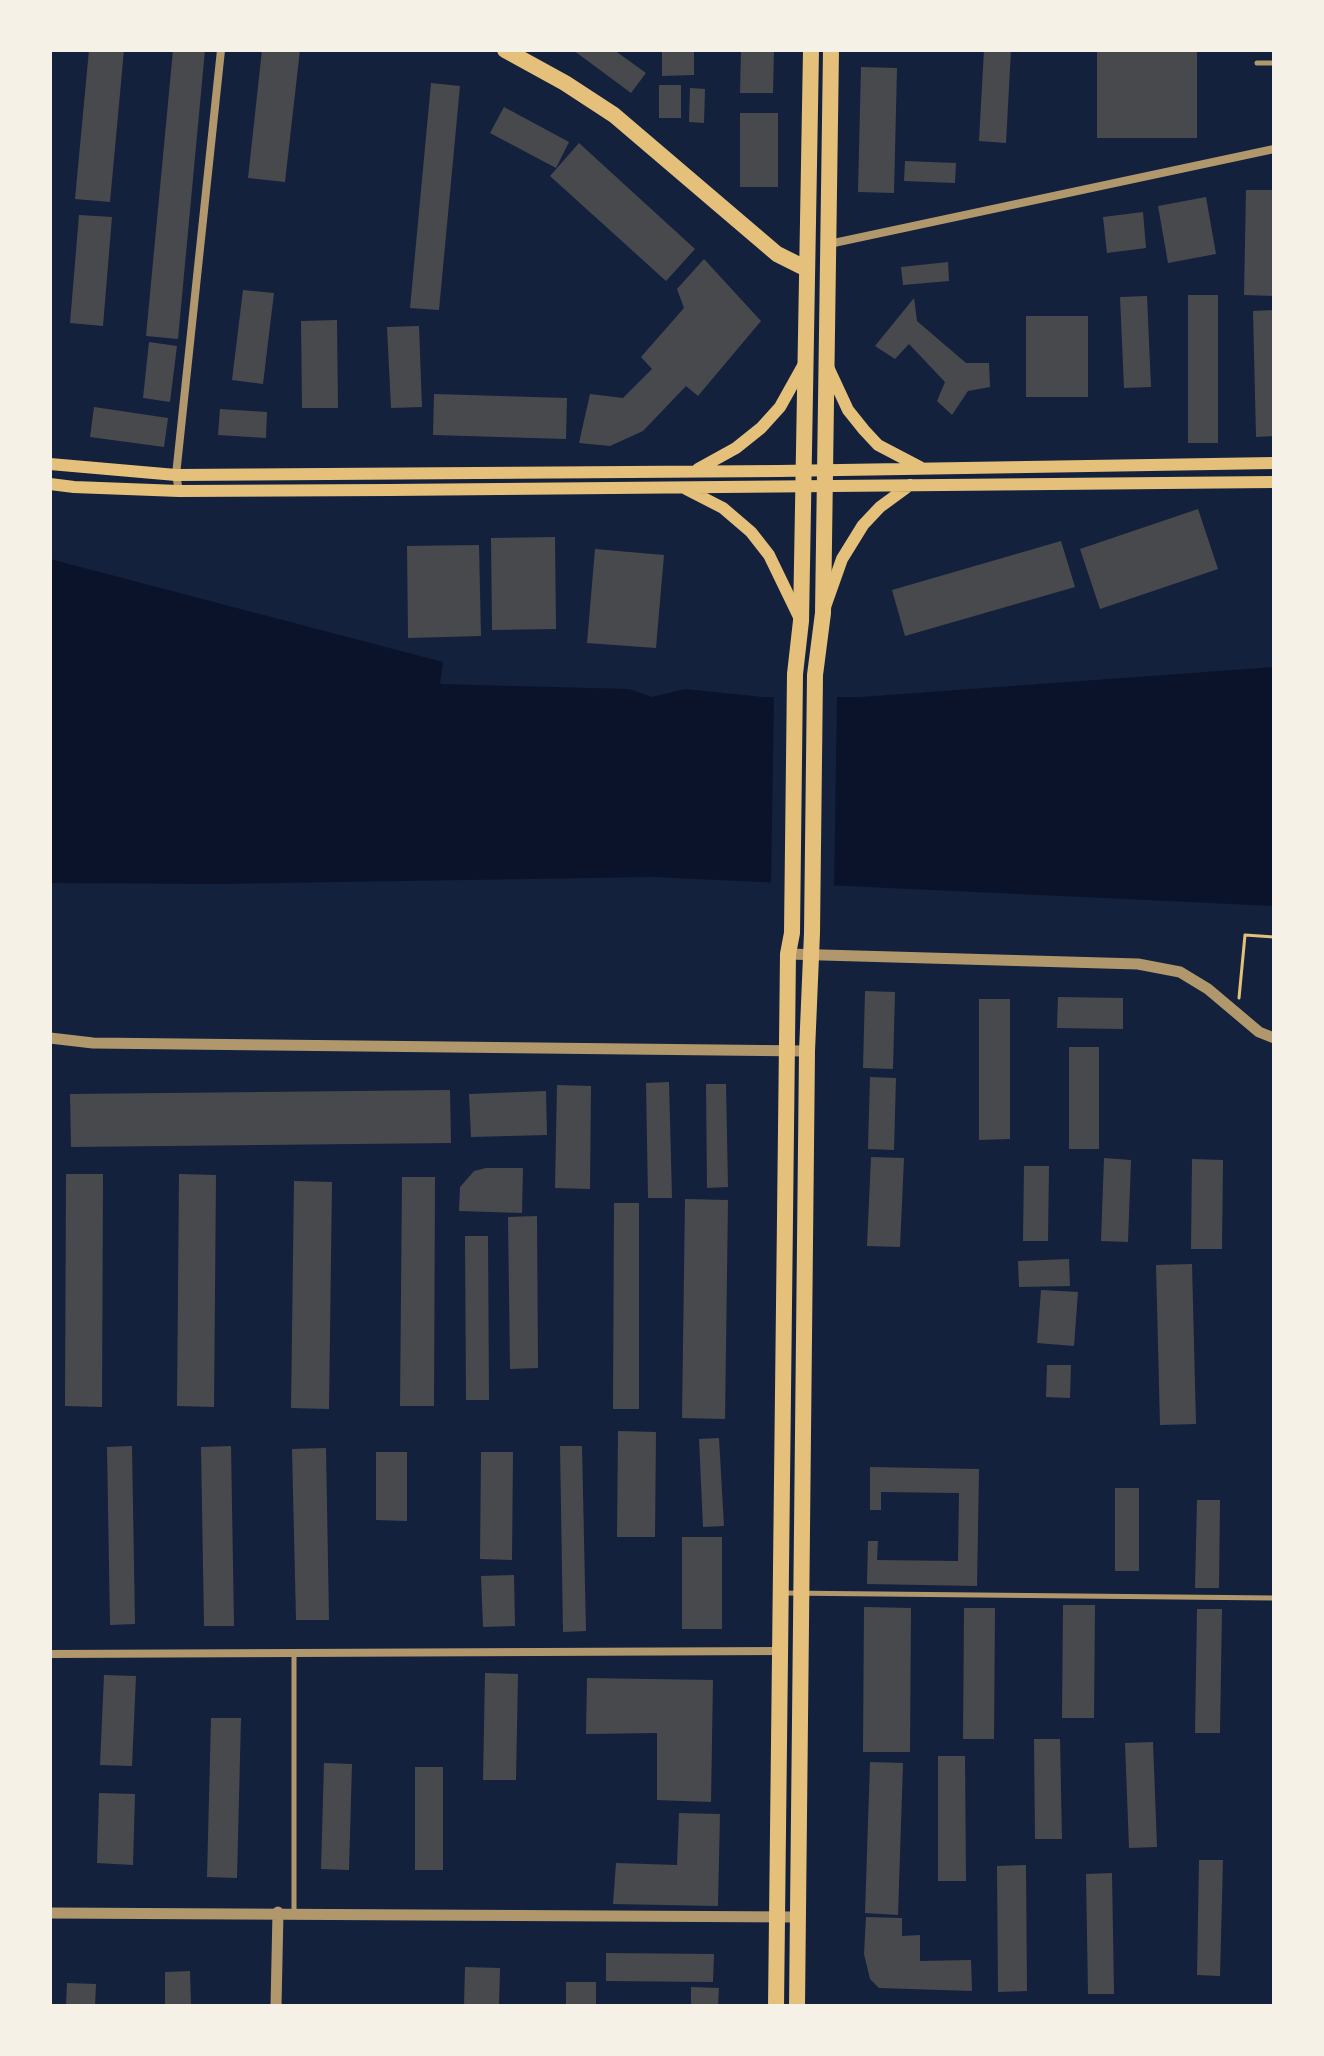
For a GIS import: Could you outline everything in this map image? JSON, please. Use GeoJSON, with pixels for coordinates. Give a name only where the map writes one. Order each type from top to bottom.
{"type":"FeatureCollection","features":[{"type":"Feature","properties":{"kind":"highway"},"geometry":{"type":"LineString","coordinates":[[505,50],[614,115],[777,254],[807,269]]}},
{"type":"Feature","properties":{"kind":"highway"},"geometry":{"type":"LineString","coordinates":[[776,2006],[788,954],[792,933],[795,674],[801,621],[811,50]]}},
{"type":"Feature","properties":{"kind":"highway"},"geometry":{"type":"LineString","coordinates":[[797,2006],[807,1051],[812,933],[815,675],[823,613],[831,50]]}},
{"type":"Feature","properties":{"kind":"main road"},"geometry":{"type":"LineString","coordinates":[[826,361],[848,410],[864,430],[878,445],[923,469]]}},
{"type":"Feature","properties":{"kind":"main road"},"geometry":{"type":"LineString","coordinates":[[698,470],[736,448],[761,428],[780,407],[804,364]]}},
{"type":"Feature","properties":{"kind":"main road"},"geometry":{"type":"LineString","coordinates":[[824,478],[923,469],[1274,463]]}},
{"type":"Feature","properties":{"kind":"main road"},"geometry":{"type":"LineString","coordinates":[[50,464],[176,475],[698,470],[802,478]]}},
{"type":"Feature","properties":{"kind":"main road"},"geometry":{"type":"LineString","coordinates":[[50,484],[179,491],[683,487],[802,478],[910,485],[1274,482]]}},
{"type":"Feature","properties":{"kind":"main road"},"geometry":{"type":"LineString","coordinates":[[823,613],[842,559],[863,525],[880,507],[910,485]]}},
{"type":"Feature","properties":{"kind":"main road"},"geometry":{"type":"LineString","coordinates":[[683,487],[723,508],[751,532],[769,555],[801,621]]}},
{"type":"Feature","properties":{"kind":"street"},"geometry":{"type":"LineString","coordinates":[[179,491],[176,475],[221,50]]}},
{"type":"Feature","properties":{"kind":"street"},"geometry":{"type":"LineString","coordinates":[[828,244],[1274,149]]}},
{"type":"Feature","properties":{"kind":"street"},"geometry":{"type":"LineString","coordinates":[[788,954],[1138,964],[1180,972],[1208,989],[1259,1032],[1274,1038]]}},
{"type":"Feature","properties":{"kind":"street"},"geometry":{"type":"LineString","coordinates":[[50,1038],[93,1043],[807,1051]]}},
{"type":"Feature","properties":{"kind":"street"},"geometry":{"type":"LineString","coordinates":[[50,1654],[780,1651]]}},
{"type":"Feature","properties":{"kind":"street"},"geometry":{"type":"LineString","coordinates":[[276,2006],[278,1912]]}},
{"type":"Feature","properties":{"kind":"street"},"geometry":{"type":"LineString","coordinates":[[50,1913],[797,1917]]}},
{"type":"Feature","properties":{"kind":"lane"},"geometry":{"type":"LineString","coordinates":[[1257,63],[1274,63]]}},
{"type":"Feature","properties":{"kind":"lane"},"geometry":{"type":"LineString","coordinates":[[781,1593],[1274,1598]]}},
{"type":"Feature","properties":{"kind":"lane"},"geometry":{"type":"LineString","coordinates":[[294,1653],[294,1913]]}},
{"type":"Feature","properties":{"kind":"path"},"geometry":{"type":"LineString","coordinates":[[1238,1014],[1245,935],[1274,937]]}},
{"type":"Feature","properties":{"kind":"water"},"geometry":{"type":"Polygon","coordinates":[[[50,559],[443,662],[440,684],[629,689],[652,697],[685,689],[763,697],[860,697],[1274,667],[1274,906],[653,877],[219,884],[50,883],[50,559]]]}},
{"type":"Feature","properties":{"kind":"pier"},"geometry":{"type":"Polygon","coordinates":[[[774,693],[837,693],[834,889],[771,886],[774,693]]]}},
{"type":"Feature","properties":{"kind":"building"},"geometry":{"type":"Polygon","coordinates":[[[89,50],[124,50],[110,202],[75,199],[89,50]]]}},
{"type":"Feature","properties":{"kind":"building"},"geometry":{"type":"Polygon","coordinates":[[[173,50],[205,50],[178,339],[146,336],[173,50]]]}},
{"type":"Feature","properties":{"kind":"building"},"geometry":{"type":"Polygon","coordinates":[[[262,50],[300,50],[285,182],[248,178],[262,50]]]}},
{"type":"Feature","properties":{"kind":"building"},"geometry":{"type":"Polygon","coordinates":[[[573,50],[614,50],[646,73],[631,93],[573,50]]]}},
{"type":"Feature","properties":{"kind":"building"},"geometry":{"type":"Polygon","coordinates":[[[662,50],[694,50],[694,75],[662,76],[662,50]]]}},
{"type":"Feature","properties":{"kind":"building"},"geometry":{"type":"Polygon","coordinates":[[[741,50],[774,50],[773,93],[740,93],[741,50]]]}},
{"type":"Feature","properties":{"kind":"building"},"geometry":{"type":"Polygon","coordinates":[[[984,50],[1011,50],[1006,143],[979,141],[984,50]]]}},
{"type":"Feature","properties":{"kind":"building"},"geometry":{"type":"Polygon","coordinates":[[[1097,50],[1197,50],[1197,138],[1097,138],[1097,50]]]}},
{"type":"Feature","properties":{"kind":"building"},"geometry":{"type":"Polygon","coordinates":[[[861,67],[897,68],[894,193],[858,192],[861,67]]]}},
{"type":"Feature","properties":{"kind":"building"},"geometry":{"type":"Polygon","coordinates":[[[431,83],[460,86],[439,310],[410,308],[431,83]]]}},
{"type":"Feature","properties":{"kind":"building"},"geometry":{"type":"Polygon","coordinates":[[[659,85],[681,85],[681,118],[659,118],[659,85]]]}},
{"type":"Feature","properties":{"kind":"building"},"geometry":{"type":"Polygon","coordinates":[[[690,88],[705,89],[704,123],[689,122],[690,88]]]}},
{"type":"Feature","properties":{"kind":"building"},"geometry":{"type":"Polygon","coordinates":[[[504,107],[569,142],[556,168],[490,133],[504,107]]]}},
{"type":"Feature","properties":{"kind":"building"},"geometry":{"type":"Polygon","coordinates":[[[740,113],[778,113],[778,187],[740,187],[740,113]]]}},
{"type":"Feature","properties":{"kind":"building"},"geometry":{"type":"Polygon","coordinates":[[[579,143],[695,249],[666,281],[550,176],[579,143]]]}},
{"type":"Feature","properties":{"kind":"building"},"geometry":{"type":"Polygon","coordinates":[[[905,161],[956,163],[955,183],[904,181],[905,161]]]}},
{"type":"Feature","properties":{"kind":"building"},"geometry":{"type":"Polygon","coordinates":[[[1246,190],[1274,190],[1274,296],[1244,295],[1246,190]]]}},
{"type":"Feature","properties":{"kind":"building"},"geometry":{"type":"Polygon","coordinates":[[[1206,197],[1216,254],[1168,263],[1158,206],[1206,197]]]}},
{"type":"Feature","properties":{"kind":"building"},"geometry":{"type":"Polygon","coordinates":[[[1143,212],[1146,248],[1107,253],[1103,217],[1143,212]]]}},
{"type":"Feature","properties":{"kind":"building"},"geometry":{"type":"Polygon","coordinates":[[[79,215],[112,217],[103,326],[70,323],[79,215]]]}},
{"type":"Feature","properties":{"kind":"building"},"geometry":{"type":"Polygon","coordinates":[[[704,259],[761,321],[698,396],[686,386],[643,431],[610,446],[579,443],[590,394],[623,398],[652,369],[641,357],[684,308],[677,289],[704,259]]]}},
{"type":"Feature","properties":{"kind":"building"},"geometry":{"type":"Polygon","coordinates":[[[948,262],[949,281],[903,285],[901,267],[948,262]]]}},
{"type":"Feature","properties":{"kind":"building"},"geometry":{"type":"Polygon","coordinates":[[[243,290],[274,293],[263,384],[232,380],[243,290]]]}},
{"type":"Feature","properties":{"kind":"building"},"geometry":{"type":"Polygon","coordinates":[[[1188,295],[1218,295],[1218,443],[1188,443],[1188,295]]]}},
{"type":"Feature","properties":{"kind":"building"},"geometry":{"type":"Polygon","coordinates":[[[1147,296],[1151,387],[1124,388],[1120,297],[1147,296]]]}},
{"type":"Feature","properties":{"kind":"building"},"geometry":{"type":"Polygon","coordinates":[[[914,298],[917,321],[966,363],[989,363],[990,387],[968,391],[952,415],[937,401],[945,382],[909,344],[895,359],[875,346],[914,298]]]}},
{"type":"Feature","properties":{"kind":"building"},"geometry":{"type":"Polygon","coordinates":[[[1274,310],[1274,436],[1256,437],[1253,311],[1274,310]]]}},
{"type":"Feature","properties":{"kind":"building"},"geometry":{"type":"Polygon","coordinates":[[[1026,316],[1088,316],[1088,397],[1026,397],[1026,316]]]}},
{"type":"Feature","properties":{"kind":"building"},"geometry":{"type":"Polygon","coordinates":[[[337,320],[338,408],[302,408],[301,321],[337,320]]]}},
{"type":"Feature","properties":{"kind":"building"},"geometry":{"type":"Polygon","coordinates":[[[419,326],[422,407],[391,408],[387,327],[419,326]]]}},
{"type":"Feature","properties":{"kind":"building"},"geometry":{"type":"Polygon","coordinates":[[[149,342],[177,346],[170,402],[143,398],[149,342]]]}},
{"type":"Feature","properties":{"kind":"building"},"geometry":{"type":"Polygon","coordinates":[[[434,394],[567,398],[566,439],[433,435],[434,394]]]}},
{"type":"Feature","properties":{"kind":"building"},"geometry":{"type":"Polygon","coordinates":[[[94,407],[168,418],[164,447],[90,437],[94,407]]]}},
{"type":"Feature","properties":{"kind":"building"},"geometry":{"type":"Polygon","coordinates":[[[220,409],[267,412],[266,438],[218,435],[220,409]]]}},
{"type":"Feature","properties":{"kind":"building"},"geometry":{"type":"Polygon","coordinates":[[[1198,509],[1218,569],[1100,609],[1080,549],[1198,509]]]}},
{"type":"Feature","properties":{"kind":"building"},"geometry":{"type":"Polygon","coordinates":[[[555,537],[556,629],[492,630],[491,538],[555,537]]]}},
{"type":"Feature","properties":{"kind":"building"},"geometry":{"type":"Polygon","coordinates":[[[1061,541],[1075,587],[905,636],[892,590],[1061,541]]]}},
{"type":"Feature","properties":{"kind":"building"},"geometry":{"type":"Polygon","coordinates":[[[479,545],[481,636],[408,638],[407,546],[479,545]]]}},
{"type":"Feature","properties":{"kind":"building"},"geometry":{"type":"Polygon","coordinates":[[[595,549],[664,555],[656,648],[587,643],[595,549]]]}},
{"type":"Feature","properties":{"kind":"building"},"geometry":{"type":"Polygon","coordinates":[[[865,991],[895,992],[893,1069],[863,1068],[865,991]]]}},
{"type":"Feature","properties":{"kind":"building"},"geometry":{"type":"Polygon","coordinates":[[[1058,997],[1123,998],[1123,1029],[1057,1028],[1058,997]]]}},
{"type":"Feature","properties":{"kind":"building"},"geometry":{"type":"Polygon","coordinates":[[[979,999],[1010,999],[1010,1139],[979,1140],[979,999]]]}},
{"type":"Feature","properties":{"kind":"building"},"geometry":{"type":"Polygon","coordinates":[[[1069,1047],[1099,1047],[1099,1149],[1069,1149],[1069,1047]]]}},
{"type":"Feature","properties":{"kind":"building"},"geometry":{"type":"Polygon","coordinates":[[[870,1077],[896,1078],[894,1150],[868,1149],[870,1077]]]}},
{"type":"Feature","properties":{"kind":"building"},"geometry":{"type":"Polygon","coordinates":[[[669,1082],[672,1198],[648,1198],[646,1083],[669,1082]]]}},
{"type":"Feature","properties":{"kind":"building"},"geometry":{"type":"Polygon","coordinates":[[[706,1084],[726,1084],[728,1187],[707,1188],[706,1084]]]}},
{"type":"Feature","properties":{"kind":"building"},"geometry":{"type":"Polygon","coordinates":[[[557,1085],[591,1086],[590,1189],[555,1188],[557,1085]]]}},
{"type":"Feature","properties":{"kind":"building"},"geometry":{"type":"Polygon","coordinates":[[[450,1090],[451,1143],[71,1147],[70,1094],[450,1090]]]}},
{"type":"Feature","properties":{"kind":"building"},"geometry":{"type":"Polygon","coordinates":[[[546,1091],[547,1135],[471,1137],[469,1094],[546,1091]]]}},
{"type":"Feature","properties":{"kind":"building"},"geometry":{"type":"Polygon","coordinates":[[[871,1157],[904,1158],[900,1247],[867,1246],[871,1157]]]}},
{"type":"Feature","properties":{"kind":"building"},"geometry":{"type":"Polygon","coordinates":[[[1104,1158],[1131,1160],[1128,1242],[1101,1241],[1104,1158]]]}},
{"type":"Feature","properties":{"kind":"building"},"geometry":{"type":"Polygon","coordinates":[[[1192,1159],[1223,1160],[1222,1249],[1191,1249],[1192,1159]]]}},
{"type":"Feature","properties":{"kind":"building"},"geometry":{"type":"Polygon","coordinates":[[[1024,1166],[1049,1166],[1048,1241],[1023,1241],[1024,1166]]]}},
{"type":"Feature","properties":{"kind":"building"},"geometry":{"type":"Polygon","coordinates":[[[523,1168],[522,1213],[459,1211],[460,1187],[474,1171],[523,1168]]]}},
{"type":"Feature","properties":{"kind":"building"},"geometry":{"type":"Polygon","coordinates":[[[66,1174],[103,1174],[102,1407],[65,1406],[66,1174]]]}},
{"type":"Feature","properties":{"kind":"building"},"geometry":{"type":"Polygon","coordinates":[[[179,1174],[216,1175],[214,1407],[177,1406],[179,1174]]]}},
{"type":"Feature","properties":{"kind":"building"},"geometry":{"type":"Polygon","coordinates":[[[402,1177],[435,1177],[434,1406],[400,1406],[402,1177]]]}},
{"type":"Feature","properties":{"kind":"building"},"geometry":{"type":"Polygon","coordinates":[[[294,1181],[332,1182],[329,1409],[291,1408],[294,1181]]]}},
{"type":"Feature","properties":{"kind":"building"},"geometry":{"type":"Polygon","coordinates":[[[685,1199],[728,1200],[725,1419],[682,1418],[685,1199]]]}},
{"type":"Feature","properties":{"kind":"building"},"geometry":{"type":"Polygon","coordinates":[[[614,1203],[639,1203],[639,1409],[613,1409],[614,1203]]]}},
{"type":"Feature","properties":{"kind":"building"},"geometry":{"type":"Polygon","coordinates":[[[537,1216],[538,1368],[510,1369],[508,1217],[537,1216]]]}},
{"type":"Feature","properties":{"kind":"building"},"geometry":{"type":"Polygon","coordinates":[[[465,1236],[488,1236],[489,1400],[466,1400],[465,1236]]]}},
{"type":"Feature","properties":{"kind":"building"},"geometry":{"type":"Polygon","coordinates":[[[1069,1259],[1070,1286],[1019,1287],[1018,1261],[1069,1259]]]}},
{"type":"Feature","properties":{"kind":"building"},"geometry":{"type":"Polygon","coordinates":[[[1192,1264],[1196,1424],[1160,1425],[1156,1265],[1192,1264]]]}},
{"type":"Feature","properties":{"kind":"building"},"geometry":{"type":"Polygon","coordinates":[[[1041,1290],[1078,1292],[1074,1346],[1037,1343],[1041,1290]]]}},
{"type":"Feature","properties":{"kind":"building"},"geometry":{"type":"Polygon","coordinates":[[[1047,1365],[1071,1365],[1070,1398],[1046,1397],[1047,1365]]]}},
{"type":"Feature","properties":{"kind":"building"},"geometry":{"type":"Polygon","coordinates":[[[618,1431],[656,1432],[655,1537],[617,1537],[618,1431]]]}},
{"type":"Feature","properties":{"kind":"building"},"geometry":{"type":"Polygon","coordinates":[[[719,1438],[724,1526],[703,1527],[699,1439],[719,1438]]]}},
{"type":"Feature","properties":{"kind":"building"},"geometry":{"type":"Polygon","coordinates":[[[132,1446],[135,1624],[110,1625],[107,1447],[132,1446]]]}},
{"type":"Feature","properties":{"kind":"building"},"geometry":{"type":"Polygon","coordinates":[[[231,1446],[234,1626],[204,1626],[201,1447],[231,1446]]]}},
{"type":"Feature","properties":{"kind":"building"},"geometry":{"type":"Polygon","coordinates":[[[560,1446],[582,1446],[586,1631],[563,1632],[560,1446]]]}},
{"type":"Feature","properties":{"kind":"building"},"geometry":{"type":"Polygon","coordinates":[[[326,1448],[329,1620],[296,1620],[292,1449],[326,1448]]]}},
{"type":"Feature","properties":{"kind":"building"},"geometry":{"type":"Polygon","coordinates":[[[376,1452],[407,1452],[407,1521],[376,1520],[376,1452]]]}},
{"type":"Feature","properties":{"kind":"building"},"geometry":{"type":"Polygon","coordinates":[[[481,1452],[513,1452],[512,1560],[480,1559],[481,1452]]]}},
{"type":"Feature","properties":{"kind":"building"},"geometry":{"type":"Polygon","coordinates":[[[870,1467],[979,1469],[977,1586],[867,1584],[868,1541],[878,1541],[877,1560],[958,1561],[959,1493],[881,1492],[881,1510],[870,1510],[870,1467]]]}},
{"type":"Feature","properties":{"kind":"building"},"geometry":{"type":"Polygon","coordinates":[[[1115,1488],[1139,1488],[1139,1571],[1115,1571],[1115,1488]]]}},
{"type":"Feature","properties":{"kind":"building"},"geometry":{"type":"Polygon","coordinates":[[[1197,1500],[1220,1500],[1219,1588],[1195,1588],[1197,1500]]]}},
{"type":"Feature","properties":{"kind":"building"},"geometry":{"type":"Polygon","coordinates":[[[682,1537],[722,1537],[722,1629],[682,1629],[682,1537]]]}},
{"type":"Feature","properties":{"kind":"building"},"geometry":{"type":"Polygon","coordinates":[[[514,1575],[515,1626],[483,1627],[481,1576],[514,1575]]]}},
{"type":"Feature","properties":{"kind":"building"},"geometry":{"type":"Polygon","coordinates":[[[1063,1605],[1095,1605],[1094,1718],[1062,1718],[1063,1605]]]}},
{"type":"Feature","properties":{"kind":"building"},"geometry":{"type":"Polygon","coordinates":[[[864,1607],[911,1608],[910,1752],[863,1752],[864,1607]]]}},
{"type":"Feature","properties":{"kind":"building"},"geometry":{"type":"Polygon","coordinates":[[[964,1608],[995,1608],[994,1739],[963,1739],[964,1608]]]}},
{"type":"Feature","properties":{"kind":"building"},"geometry":{"type":"Polygon","coordinates":[[[1197,1609],[1222,1609],[1220,1733],[1195,1733],[1197,1609]]]}},
{"type":"Feature","properties":{"kind":"building"},"geometry":{"type":"Polygon","coordinates":[[[485,1673],[518,1674],[516,1780],[483,1780],[485,1673]]]}},
{"type":"Feature","properties":{"kind":"building"},"geometry":{"type":"Polygon","coordinates":[[[104,1675],[136,1676],[132,1766],[100,1765],[104,1675]]]}},
{"type":"Feature","properties":{"kind":"building"},"geometry":{"type":"Polygon","coordinates":[[[587,1678],[713,1680],[711,1802],[657,1800],[657,1733],[586,1734],[587,1678]]]}},
{"type":"Feature","properties":{"kind":"building"},"geometry":{"type":"Polygon","coordinates":[[[211,1718],[241,1718],[237,1878],[207,1877],[211,1718]]]}},
{"type":"Feature","properties":{"kind":"building"},"geometry":{"type":"Polygon","coordinates":[[[1034,1739],[1060,1739],[1062,1839],[1035,1839],[1034,1739]]]}},
{"type":"Feature","properties":{"kind":"building"},"geometry":{"type":"Polygon","coordinates":[[[1153,1742],[1157,1847],[1129,1848],[1125,1743],[1153,1742]]]}},
{"type":"Feature","properties":{"kind":"building"},"geometry":{"type":"Polygon","coordinates":[[[938,1756],[965,1756],[966,1881],[938,1881],[938,1756]]]}},
{"type":"Feature","properties":{"kind":"building"},"geometry":{"type":"Polygon","coordinates":[[[870,1762],[903,1763],[898,1915],[865,1913],[870,1762]]]}},
{"type":"Feature","properties":{"kind":"building"},"geometry":{"type":"Polygon","coordinates":[[[324,1763],[352,1764],[349,1870],[321,1869],[324,1763]]]}},
{"type":"Feature","properties":{"kind":"building"},"geometry":{"type":"Polygon","coordinates":[[[415,1767],[443,1767],[443,1870],[415,1870],[415,1767]]]}},
{"type":"Feature","properties":{"kind":"building"},"geometry":{"type":"Polygon","coordinates":[[[99,1793],[135,1794],[133,1865],[97,1863],[99,1793]]]}},
{"type":"Feature","properties":{"kind":"building"},"geometry":{"type":"Polygon","coordinates":[[[679,1813],[720,1814],[718,1906],[613,1904],[616,1863],[677,1865],[679,1813]]]}},
{"type":"Feature","properties":{"kind":"building"},"geometry":{"type":"Polygon","coordinates":[[[1199,1860],[1223,1860],[1220,1976],[1197,1975],[1199,1860]]]}},
{"type":"Feature","properties":{"kind":"building"},"geometry":{"type":"Polygon","coordinates":[[[1026,1865],[1027,1991],[998,1992],[997,1866],[1026,1865]]]}},
{"type":"Feature","properties":{"kind":"building"},"geometry":{"type":"Polygon","coordinates":[[[1112,1873],[1114,1994],[1088,1994],[1086,1874],[1112,1873]]]}},
{"type":"Feature","properties":{"kind":"building"},"geometry":{"type":"Polygon","coordinates":[[[866,1917],[902,1918],[902,1936],[920,1935],[920,1961],[971,1960],[972,1991],[879,1988],[870,1979],[864,1954],[866,1917]]]}},
{"type":"Feature","properties":{"kind":"building"},"geometry":{"type":"Polygon","coordinates":[[[606,1953],[714,1954],[713,1982],[606,1981],[606,1953]]]}},
{"type":"Feature","properties":{"kind":"building"},"geometry":{"type":"Polygon","coordinates":[[[465,1967],[500,1968],[499,2006],[464,2006],[465,1967]]]}},
{"type":"Feature","properties":{"kind":"building"},"geometry":{"type":"Polygon","coordinates":[[[190,1971],[191,2006],[165,2006],[165,1972],[190,1971]]]}},
{"type":"Feature","properties":{"kind":"building"},"geometry":{"type":"Polygon","coordinates":[[[566,1982],[596,1982],[596,2006],[566,2006],[566,1982]]]}},
{"type":"Feature","properties":{"kind":"building"},"geometry":{"type":"Polygon","coordinates":[[[67,1983],[96,1984],[95,2006],[66,2006],[67,1983]]]}},
{"type":"Feature","properties":{"kind":"building"},"geometry":{"type":"Polygon","coordinates":[[[691,1987],[719,1988],[718,2006],[691,2006],[691,1987]]]}}]}
